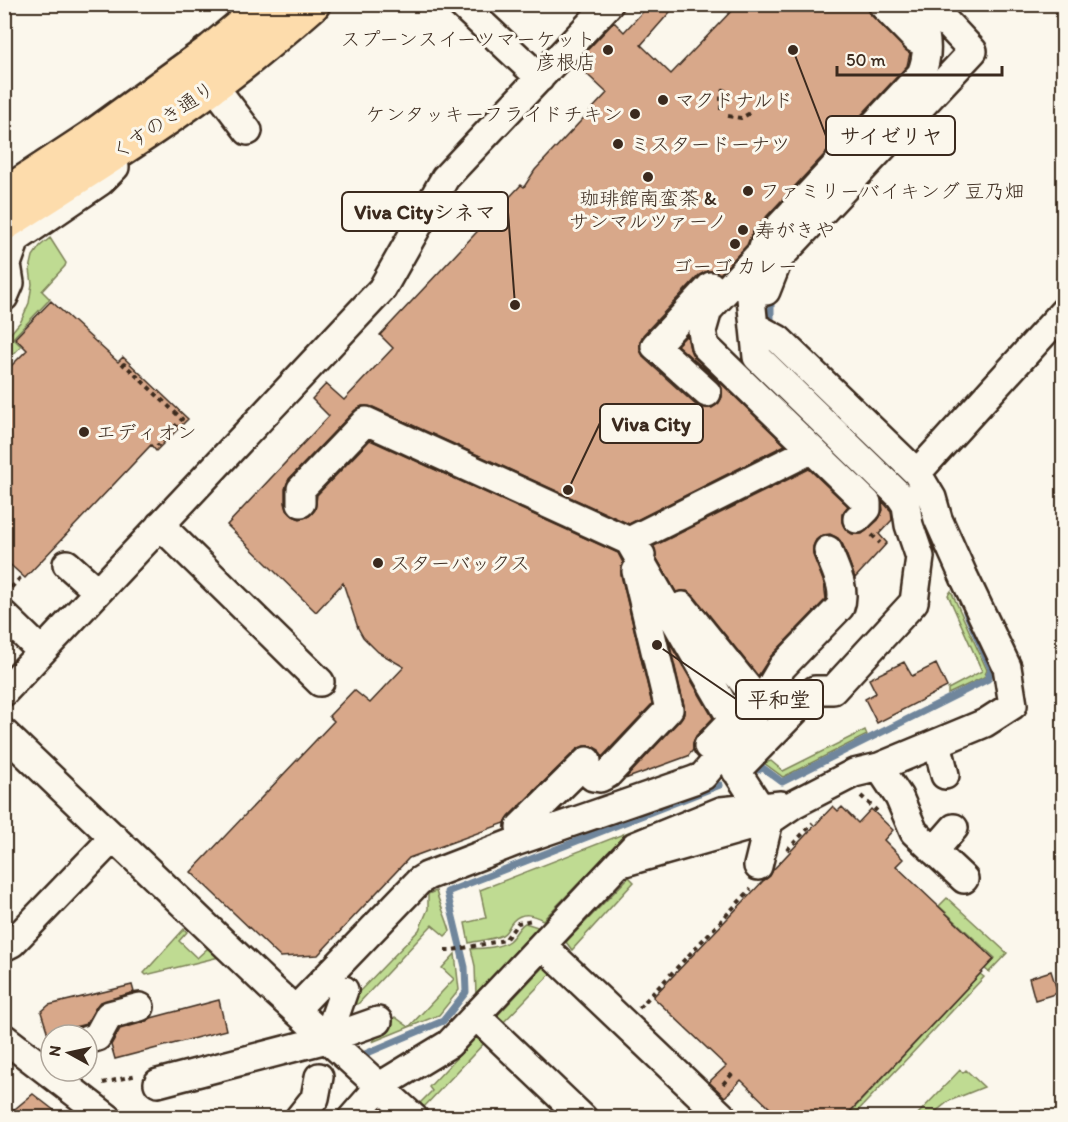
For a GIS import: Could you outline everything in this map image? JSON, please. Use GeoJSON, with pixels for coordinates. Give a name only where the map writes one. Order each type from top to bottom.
{"type":"FeatureCollection","features":[{"type":"Feature","properties":{"kind":"main road","name":"くすのき通り"},"geometry":{"type":"LineString","coordinates":[[4,195],[92,137],[212,50],[267,4]]}},
{"type":"Feature","properties":{"kind":"main road","name":"くすのき通り"},"geometry":{"type":"LineString","coordinates":[[4,224],[128,145],[243,64],[313,4]]}},
{"type":"Feature","properties":{"kind":"street"},"geometry":{"type":"LineString","coordinates":[[461,4],[540,78]]}},
{"type":"Feature","properties":{"kind":"street"},"geometry":{"type":"LineString","coordinates":[[4,692],[382,289],[442,182],[609,4]]}},
{"type":"Feature","properties":{"kind":"street"},"geometry":{"type":"LineString","coordinates":[[857,507],[811,450],[705,346],[702,331],[708,310],[927,74],[930,57],[865,4]]}},
{"type":"Feature","properties":{"kind":"street"},"geometry":{"type":"LineString","coordinates":[[882,4],[913,43]]}},
{"type":"Feature","properties":{"kind":"street"},"geometry":{"type":"LineString","coordinates":[[618,864],[682,856],[764,814],[794,804],[854,773],[879,767],[985,723],[1014,705],[1007,667],[947,538],[932,498],[917,473],[766,332],[750,288],[765,243],[921,74],[926,62],[927,44],[915,12],[908,4]]}},
{"type":"Feature","properties":{"kind":"street"},"geometry":{"type":"LineString","coordinates":[[758,866],[764,814],[733,766],[815,690],[833,690],[914,602],[920,557],[909,525],[906,505],[900,496],[757,357],[766,332],[766,291],[779,258],[973,51],[929,4]]}},
{"type":"Feature","properties":{"kind":"street"},"geometry":{"type":"LineString","coordinates":[[707,393],[655,346],[896,86],[904,76],[908,53],[913,43]]}},
{"type":"Feature","properties":{"kind":"street"},"geometry":{"type":"LineString","coordinates":[[213,85],[248,131]]}},
{"type":"Feature","properties":{"kind":"street"},"geometry":{"type":"LineString","coordinates":[[4,297],[10,283],[7,264],[16,239],[101,181],[113,170],[128,145]]}},
{"type":"Feature","properties":{"kind":"street"},"geometry":{"type":"LineString","coordinates":[[917,473],[1064,311]]}},
{"type":"Feature","properties":{"kind":"street"},"geometry":{"type":"LineString","coordinates":[[305,492],[366,421],[629,541],[752,693],[755,702],[752,718]]}},
{"type":"Feature","properties":{"kind":"street"},"geometry":{"type":"LineString","coordinates":[[629,541],[811,450]]}},
{"type":"Feature","properties":{"kind":"street"},"geometry":{"type":"LineString","coordinates":[[160,525],[320,682]]}},
{"type":"Feature","properties":{"kind":"street"},"geometry":{"type":"LineString","coordinates":[[520,827],[586,766],[593,777],[600,778],[608,774],[669,709],[629,541]]}},
{"type":"Feature","properties":{"kind":"street"},"geometry":{"type":"LineString","coordinates":[[279,998],[327,982],[414,877],[420,866],[554,813],[689,764],[728,725],[730,716],[629,541]]}},
{"type":"Feature","properties":{"kind":"street"},"geometry":{"type":"LineString","coordinates":[[414,877],[427,876],[515,842],[702,776],[752,718],[782,667],[840,607],[844,598],[828,550]]}},
{"type":"Feature","properties":{"kind":"street"},"geometry":{"type":"LineString","coordinates":[[67,564],[97,591]]}},
{"type":"Feature","properties":{"kind":"street"},"geometry":{"type":"LineString","coordinates":[[4,615],[41,651]]}},
{"type":"Feature","properties":{"kind":"street"},"geometry":{"type":"LineString","coordinates":[[4,733],[23,761],[61,797],[109,831],[279,998],[414,1118]]}},
{"type":"Feature","properties":{"kind":"street"},"geometry":{"type":"LineString","coordinates":[[937,743],[945,775]]}},
{"type":"Feature","properties":{"kind":"street"},"geometry":{"type":"LineString","coordinates":[[879,767],[899,797],[914,832],[964,879]]}},
{"type":"Feature","properties":{"kind":"street"},"geometry":{"type":"LineString","coordinates":[[352,1118],[380,1086],[449,1044],[476,1016],[541,935],[635,846],[721,811],[764,814]]}},
{"type":"Feature","properties":{"kind":"street"},"geometry":{"type":"LineString","coordinates":[[934,851],[954,828]]}},
{"type":"Feature","properties":{"kind":"street"},"geometry":{"type":"LineString","coordinates":[[4,928],[109,831]]}},
{"type":"Feature","properties":{"kind":"street"},"geometry":{"type":"LineString","coordinates":[[4,947],[12,943],[109,831]]}},
{"type":"Feature","properties":{"kind":"street"},"geometry":{"type":"LineString","coordinates":[[541,935],[724,1118]]}},
{"type":"Feature","properties":{"kind":"street"},"geometry":{"type":"LineString","coordinates":[[327,982],[327,1039]]}},
{"type":"Feature","properties":{"kind":"street"},"geometry":{"type":"LineString","coordinates":[[99,1033],[109,1015],[140,1007]]}},
{"type":"Feature","properties":{"kind":"street"},"geometry":{"type":"LineString","coordinates":[[476,1016],[583,1118]]}},
{"type":"Feature","properties":{"kind":"street"},"geometry":{"type":"LineString","coordinates":[[158,1083],[327,1039],[378,1022]]}},
{"type":"Feature","properties":{"kind":"street"},"geometry":{"type":"LineString","coordinates":[[4,1038],[39,1062]]}},
{"type":"Feature","properties":{"kind":"street"},"geometry":{"type":"LineString","coordinates":[[299,1118],[315,1098],[319,1077]]}},
{"type":"Feature","properties":{"kind":"street"},"geometry":{"type":"LineString","coordinates":[[66,1083],[108,1118]]}},
{"type":"Feature","properties":{"kind":"path"},"geometry":{"type":"LineString","coordinates":[[721,110],[721,95],[725,88]]}},
{"type":"Feature","properties":{"kind":"path"},"geometry":{"type":"LineString","coordinates":[[728,116],[741,118],[750,113]]}},
{"type":"Feature","properties":{"kind":"path"},"geometry":{"type":"LineString","coordinates":[[122,366],[124,364],[182,419],[157,447]]}},
{"type":"Feature","properties":{"kind":"path"},"geometry":{"type":"LineString","coordinates":[[4,586],[9,590],[21,577]]}},
{"type":"Feature","properties":{"kind":"path"},"geometry":{"type":"LineString","coordinates":[[445,950],[505,939],[518,923],[527,920],[533,920],[541,935]]}},
{"type":"Feature","properties":{"kind":"green space"},"geometry":{"type":"Polygon","coordinates":[[[50,238],[66,263],[65,266],[42,291],[50,299],[13,338],[21,346],[5,363],[5,340],[21,321],[29,303],[32,284],[30,269],[33,256],[50,238]]]}},
{"type":"Feature","properties":{"kind":"green space"},"geometry":{"type":"Polygon","coordinates":[[[951,591],[987,670],[984,677],[948,694],[948,689],[982,671],[948,595],[951,591]]]}},
{"type":"Feature","properties":{"kind":"green space"},"geometry":{"type":"Polygon","coordinates":[[[865,730],[867,735],[783,777],[764,763],[771,761],[783,771],[865,730]]]}},
{"type":"Feature","properties":{"kind":"green space"},"geometry":{"type":"Polygon","coordinates":[[[718,797],[719,802],[716,806],[615,846],[543,920],[532,915],[520,916],[502,935],[469,943],[465,923],[486,918],[480,890],[718,797]]]}},
{"type":"Feature","properties":{"kind":"green space"},"geometry":{"type":"Polygon","coordinates":[[[629,877],[634,882],[572,950],[566,942],[629,877]]]}},
{"type":"Feature","properties":{"kind":"green space"},"geometry":{"type":"Polygon","coordinates":[[[436,891],[450,931],[445,936],[432,925],[358,1004],[355,1004],[352,999],[419,930],[428,909],[428,894],[436,891]]]}},
{"type":"Feature","properties":{"kind":"green space"},"geometry":{"type":"Polygon","coordinates":[[[947,898],[1007,953],[989,972],[985,969],[995,958],[939,906],[947,898]]]}},
{"type":"Feature","properties":{"kind":"green space"},"geometry":{"type":"Polygon","coordinates":[[[525,923],[538,927],[476,995],[475,966],[471,949],[501,945],[511,939],[525,923]]]}},
{"type":"Feature","properties":{"kind":"green space"},"geometry":{"type":"Polygon","coordinates":[[[184,929],[187,932],[179,941],[197,958],[208,948],[211,948],[219,957],[146,975],[144,973],[184,929]]]}},
{"type":"Feature","properties":{"kind":"green space"},"geometry":{"type":"Polygon","coordinates":[[[455,954],[459,990],[439,1015],[372,1042],[395,1017],[409,1027],[454,979],[442,968],[455,954]]]}},
{"type":"Feature","properties":{"kind":"green space"},"geometry":{"type":"Polygon","coordinates":[[[546,965],[553,971],[501,1025],[495,1018],[546,965]]]}},
{"type":"Feature","properties":{"kind":"green space"},"geometry":{"type":"Polygon","coordinates":[[[980,974],[984,977],[852,1117],[846,1117],[980,974]]]}},
{"type":"Feature","properties":{"kind":"green space"},"geometry":{"type":"Polygon","coordinates":[[[479,1034],[487,1040],[424,1107],[420,1103],[432,1091],[429,1087],[479,1034]]]}},
{"type":"Feature","properties":{"kind":"green space"},"geometry":{"type":"Polygon","coordinates":[[[960,1070],[963,1073],[966,1070],[984,1087],[949,1101],[929,1117],[915,1117],[960,1070]]]}},
{"type":"Feature","properties":{"kind":"building"},"geometry":{"type":"Polygon","coordinates":[[[650,4],[677,4],[641,45],[671,74],[738,4],[867,4],[871,15],[910,53],[907,66],[753,231],[747,245],[720,274],[707,271],[699,275],[643,335],[640,342],[640,350],[644,358],[696,405],[712,408],[719,403],[722,397],[722,388],[718,381],[677,345],[687,335],[694,357],[785,445],[629,524],[373,407],[362,406],[355,410],[289,479],[285,489],[285,503],[287,510],[293,516],[300,519],[309,516],[315,510],[317,495],[370,440],[618,553],[623,563],[621,575],[652,704],[602,757],[599,750],[592,746],[584,746],[576,750],[509,816],[505,823],[409,858],[318,955],[280,957],[191,872],[334,721],[329,716],[354,690],[370,703],[404,667],[378,652],[363,637],[343,583],[316,612],[227,525],[329,416],[312,399],[326,384],[344,400],[393,348],[380,335],[521,185],[524,187],[535,170],[607,93],[575,63],[614,22],[624,32],[650,4]]]}},
{"type":"Feature","properties":{"kind":"building","name":"エディオン"},"geometry":{"type":"Polygon","coordinates":[[[51,301],[118,362],[123,357],[188,419],[156,451],[151,445],[25,578],[4,559],[4,373],[27,350],[15,338],[51,301]]]}},
{"type":"Feature","properties":{"kind":"building"},"geometry":{"type":"Polygon","coordinates":[[[809,469],[848,506],[842,514],[842,522],[846,530],[852,534],[862,534],[878,520],[883,510],[882,501],[891,511],[892,520],[879,534],[887,543],[855,578],[843,545],[838,538],[830,534],[823,535],[816,540],[813,555],[824,583],[826,599],[771,656],[758,676],[694,596],[687,591],[676,592],[656,557],[654,546],[809,469]]]}},
{"type":"Feature","properties":{"kind":"building"},"geometry":{"type":"Polygon","coordinates":[[[669,642],[713,718],[696,736],[693,750],[688,756],[625,779],[684,714],[684,705],[669,642]]]}},
{"type":"Feature","properties":{"kind":"building"},"geometry":{"type":"Polygon","coordinates":[[[904,662],[912,676],[936,664],[947,687],[877,723],[865,699],[876,693],[869,679],[904,662]]]}},
{"type":"Feature","properties":{"kind":"building"},"geometry":{"type":"Polygon","coordinates":[[[833,806],[838,811],[842,807],[858,823],[871,809],[893,830],[884,840],[903,859],[896,866],[994,959],[844,1118],[780,1118],[741,1080],[725,1097],[709,1082],[726,1066],[653,997],[770,876],[833,806]]]}},
{"type":"Feature","properties":{"kind":"building"},"geometry":{"type":"Polygon","coordinates":[[[1051,971],[1058,993],[1035,1000],[1029,978],[1051,971]]]}},
{"type":"Feature","properties":{"kind":"building"},"geometry":{"type":"Polygon","coordinates":[[[132,985],[134,992],[99,1003],[87,1023],[44,1023],[41,1012],[49,1005],[132,985]]]}},
{"type":"Feature","properties":{"kind":"building"},"geometry":{"type":"Polygon","coordinates":[[[219,1000],[226,1030],[115,1059],[111,1045],[120,1029],[151,1018],[219,1000]]]}},
{"type":"Feature","properties":{"kind":"building"},"geometry":{"type":"Polygon","coordinates":[[[33,1094],[64,1118],[4,1118],[33,1094]]]}},
{"type":"Feature","properties":{"kind":"waterway"},"geometry":{"type":"LineString","coordinates":[[771,296],[771,326]]}},
{"type":"Feature","properties":{"kind":"waterway"},"geometry":{"type":"LineString","coordinates":[[758,770],[763,768],[782,782],[988,679],[991,669],[966,612]]}},
{"type":"Feature","properties":{"kind":"waterway"},"geometry":{"type":"LineString","coordinates":[[365,1054],[443,1021],[466,992],[465,967],[447,892],[720,785]]}},
{"type":"Feature","properties":{"kind":"place","name":"スプーンスイーツマーケット 彦根店"},"geometry":{"type":"Point","coordinates":[608,50]}},
{"type":"Feature","properties":{"kind":"place","name":"サイゼリヤ"},"geometry":{"type":"Point","coordinates":[793,50]}},
{"type":"Feature","properties":{"kind":"place","name":"マクドナルド"},"geometry":{"type":"Point","coordinates":[663,100]}},
{"type":"Feature","properties":{"kind":"place","name":"ケンタッキーフライドチキン"},"geometry":{"type":"Point","coordinates":[635,114]}},
{"type":"Feature","properties":{"kind":"place","name":"ミスタードーナツ"},"geometry":{"type":"Point","coordinates":[618,144]}},
{"type":"Feature","properties":{"kind":"place","name":"珈琲館南蛮茶 & サンマルツァーノ"},"geometry":{"type":"Point","coordinates":[648,177]}},
{"type":"Feature","properties":{"kind":"place","name":"ファミリーバイキング 豆乃畑"},"geometry":{"type":"Point","coordinates":[748,191]}},
{"type":"Feature","properties":{"kind":"place","name":"寿がきや"},"geometry":{"type":"Point","coordinates":[743,230]}},
{"type":"Feature","properties":{"kind":"place","name":"ゴーゴ カレー"},"geometry":{"type":"Point","coordinates":[735,244]}},
{"type":"Feature","properties":{"kind":"place","name":"Viva Cityシネマ"},"geometry":{"type":"Point","coordinates":[515,305]}},
{"type":"Feature","properties":{"kind":"place","name":"エディオン"},"geometry":{"type":"Point","coordinates":[84,432]}},
{"type":"Feature","properties":{"kind":"place","name":"Viva City"},"geometry":{"type":"Point","coordinates":[568,490]}},
{"type":"Feature","properties":{"kind":"place","name":"スターバックス"},"geometry":{"type":"Point","coordinates":[378,563]}},
{"type":"Feature","properties":{"kind":"place","name":"平和堂"},"geometry":{"type":"Point","coordinates":[657,645]}}]}
